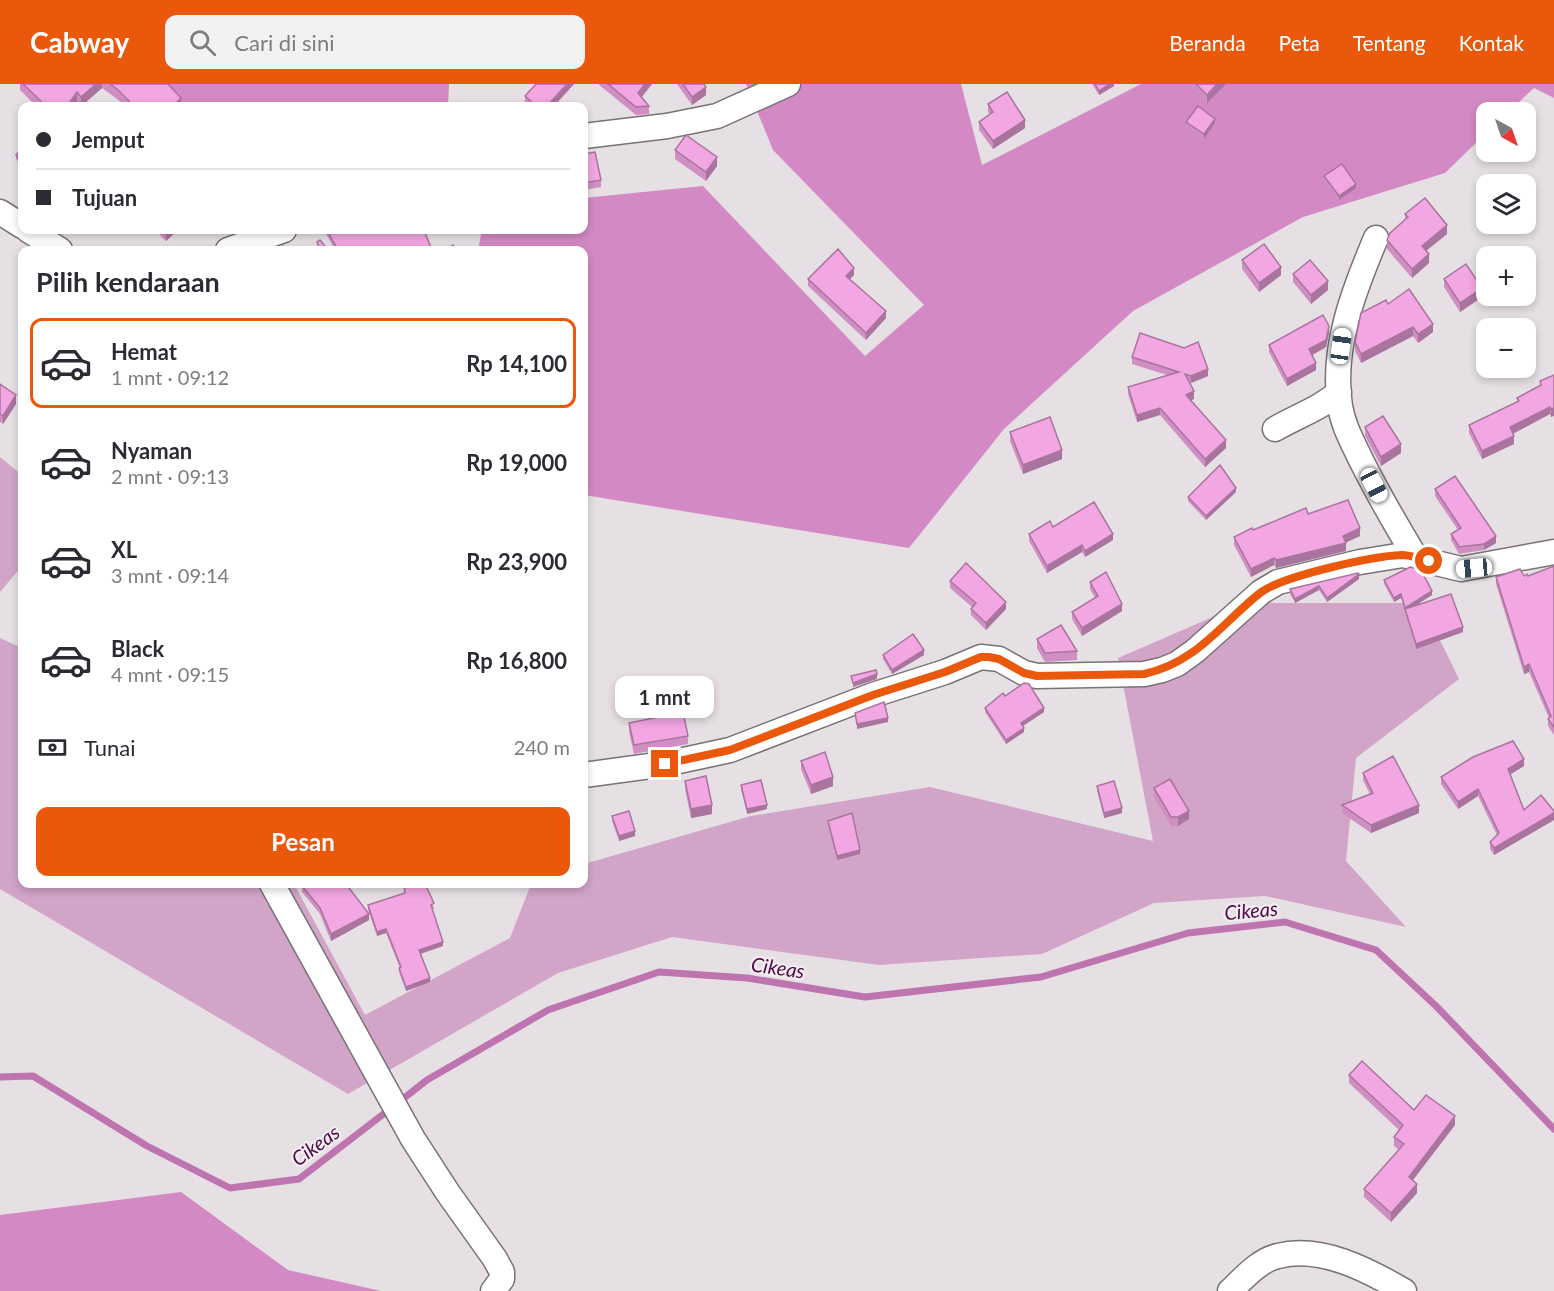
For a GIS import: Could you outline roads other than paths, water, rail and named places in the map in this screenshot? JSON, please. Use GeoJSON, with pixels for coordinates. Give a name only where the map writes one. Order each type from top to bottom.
{"type":"FeatureCollection","features":[{"type":"Feature","properties":{"kind":"street"},"geometry":{"type":"LineString","coordinates":[[588,136],[668,126],[717,116],[788,84]]}},
{"type":"Feature","properties":{"kind":"street"},"geometry":{"type":"LineString","coordinates":[[0,212],[18,223]]}},
{"type":"Feature","properties":{"kind":"street"},"geometry":{"type":"LineString","coordinates":[[34,234],[54,246]]}},
{"type":"Feature","properties":{"kind":"street"},"geometry":{"type":"LineString","coordinates":[[239,246],[273,234]]}},
{"type":"Feature","properties":{"kind":"street"},"geometry":{"type":"LineString","coordinates":[[1377,238],[1355,286],[1343,333],[1340,358],[1340,406],[1346,430],[1392,518],[1416,558]]}},
{"type":"Feature","properties":{"kind":"street"},"geometry":{"type":"LineString","coordinates":[[1275,429],[1295,417],[1325,405],[1339,392]]}},
{"type":"Feature","properties":{"kind":"street"},"geometry":{"type":"LineString","coordinates":[[588,775],[665,764],[730,750],[873,695],[945,672],[981,657],[999,659],[1024,673],[1037,676],[1144,674],[1162,670],[1177,664],[1195,651],[1261,592],[1278,582],[1360,562],[1403,555],[1461,569],[1554,552]]}},
{"type":"Feature","properties":{"kind":"street"},"geometry":{"type":"LineString","coordinates":[[274,888],[413,1139],[495,1259],[502,1272],[502,1279],[493,1291]]}},
{"type":"Feature","properties":{"kind":"street"},"geometry":{"type":"LineString","coordinates":[[1230,1291],[1256,1267],[1277,1256],[1295,1254],[1337,1258],[1404,1291]]}},
{"type":"Feature","properties":{"kind":"waterway","name":"Cikeas"},"geometry":{"type":"LineString","coordinates":[[399,1102],[427,1080],[548,1010],[659,972],[747,978],[865,997],[1041,977],[1188,933],[1285,922],[1376,950],[1436,1006],[1554,1129]]}},
{"type":"Feature","properties":{"kind":"waterway","name":"Cikeas"},"geometry":{"type":"LineString","coordinates":[[0,1077],[33,1076],[147,1146],[230,1188],[299,1179],[390,1109]]}}]}
